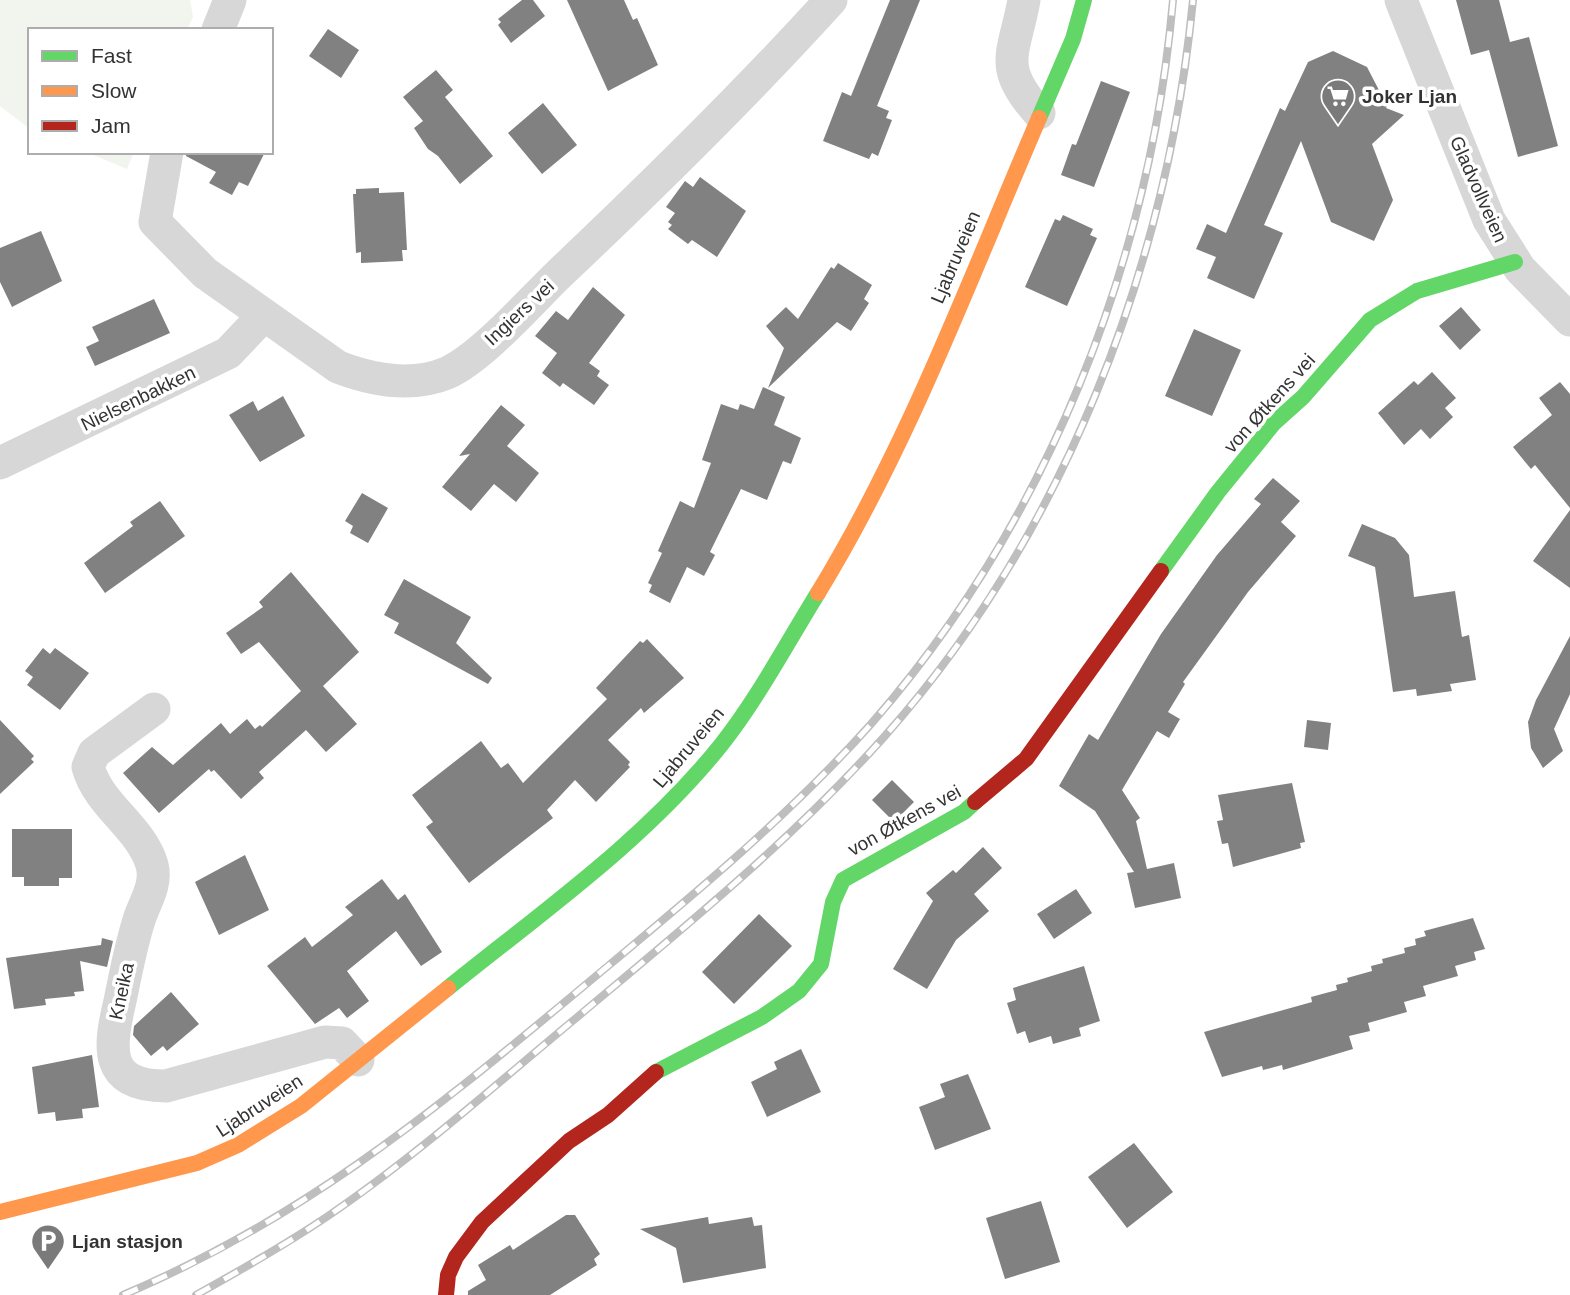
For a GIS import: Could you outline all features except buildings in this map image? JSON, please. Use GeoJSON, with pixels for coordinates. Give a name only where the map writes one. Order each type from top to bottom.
{"type":"FeatureCollection","features":[{"type":"Feature","properties":{"kind":"street"},"geometry":{"type":"LineString","coordinates":[[219,28],[230,0]]}},
{"type":"Feature","properties":{"kind":"street","name":"Ingiers vei"},"geometry":{"type":"LineString","coordinates":[[167,154],[155,222],[205,273],[338,367],[363,376],[392,381],[429,378],[447,373],[496,335],[679,160],[831,0]]}},
{"type":"Feature","properties":{"kind":"street"},"geometry":{"type":"LineString","coordinates":[[1024,0],[1012,67],[1017,88],[1039,113]]}},
{"type":"Feature","properties":{"kind":"street","name":"Ljabruveien"},"geometry":{"type":"LineString","coordinates":[[0,1212],[168,1171],[227,1152],[290,1113],[636,834],[685,787],[743,716],[872,500],[1073,39],[1084,0]]}},
{"type":"Feature","properties":{"kind":"street","name":"Gladvollveien"},"geometry":{"type":"LineString","coordinates":[[1401,0],[1489,220],[1515,262],[1570,320]]}},
{"type":"Feature","properties":{"kind":"street","name":"von Øtkens vei"},"geometry":{"type":"LineString","coordinates":[[446,1295],[452,1264],[466,1242],[497,1207],[570,1139],[612,1111],[638,1084],[660,1069],[745,1027],[783,1003],[816,974],[826,950],[836,888],[843,880],[964,813],[1026,760],[1218,492],[1275,423],[1303,397],[1370,320],[1417,291],[1515,262]]}},
{"type":"Feature","properties":{"kind":"street","name":"Nielsenbakken"},"geometry":{"type":"LineString","coordinates":[[0,463],[228,353],[263,316]]}},
{"type":"Feature","properties":{"kind":"street","name":"Kneika"},"geometry":{"type":"LineString","coordinates":[[154,709],[94,753],[88,767],[100,796],[135,838],[152,865],[153,879],[128,958],[114,1021],[111,1049],[114,1062],[133,1081],[149,1086],[166,1086],[212,1076],[300,1047],[325,1042],[342,1043],[358,1060]]}},
{"type":"Feature","properties":{"kind":"shaded area"},"geometry":{"type":"Polygon","coordinates":[[[0,0],[190,0],[193,17],[188,28],[28,28],[28,127],[0,106],[0,0]]]}},
{"type":"Feature","properties":{"kind":"shaded area"},"geometry":{"type":"Polygon","coordinates":[[[91,154],[133,154],[127,169],[91,154]]]}},
{"type":"Feature","properties":{"kind":"railway"},"geometry":{"type":"LineString","coordinates":[[123,1295],[246,1235],[302,1201],[409,1127],[513,1045],[724,868],[800,798],[871,724],[933,646],[989,563],[1037,476],[1079,386],[1113,292],[1141,196],[1161,98],[1173,0]]}},
{"type":"Feature","properties":{"kind":"railway"},"geometry":{"type":"LineString","coordinates":[[196,1295],[312,1227],[392,1170],[655,952],[812,812],[884,737],[948,658],[1005,574],[1054,485],[1096,393],[1131,297],[1159,199],[1180,100],[1193,0]]}},
{"type":"Feature","properties":{"kind":"traffic: fast"},"geometry":{"type":"LineString","coordinates":[[1039,118],[1073,39],[1084,0]]}},
{"type":"Feature","properties":{"kind":"traffic: fast"},"geometry":{"type":"LineString","coordinates":[[1161,571],[1218,492],[1274,423],[1303,397],[1370,320],[1417,291],[1515,262]]}},
{"type":"Feature","properties":{"kind":"traffic: fast"},"geometry":{"type":"LineString","coordinates":[[448,988],[591,874],[626,844],[691,780],[721,745],[747,708],[818,593]]}},
{"type":"Feature","properties":{"kind":"traffic: fast"},"geometry":{"type":"LineString","coordinates":[[656,1072],[762,1017],[799,991],[821,964],[833,902],[843,880],[964,812],[975,802]]}},
{"type":"Feature","properties":{"kind":"traffic: slow"},"geometry":{"type":"LineString","coordinates":[[818,593],[851,536],[910,419],[1039,118]]}},
{"type":"Feature","properties":{"kind":"traffic: slow"},"geometry":{"type":"LineString","coordinates":[[0,1212],[197,1163],[238,1145],[301,1106],[448,988]]}},
{"type":"Feature","properties":{"kind":"traffic: jam"},"geometry":{"type":"LineString","coordinates":[[975,802],[1026,759],[1161,571]]}},
{"type":"Feature","properties":{"kind":"traffic: jam"},"geometry":{"type":"LineString","coordinates":[[446,1295],[448,1275],[456,1257],[482,1222],[569,1141],[608,1115],[656,1072]]}},
{"type":"Feature","properties":{"kind":"place","name":"Joker Ljan"},"geometry":{"type":"Point","coordinates":[1338,126]}},
{"type":"Feature","properties":{"kind":"place","name":"Ljan stasjon"},"geometry":{"type":"Point","coordinates":[48,1271]}}]}
